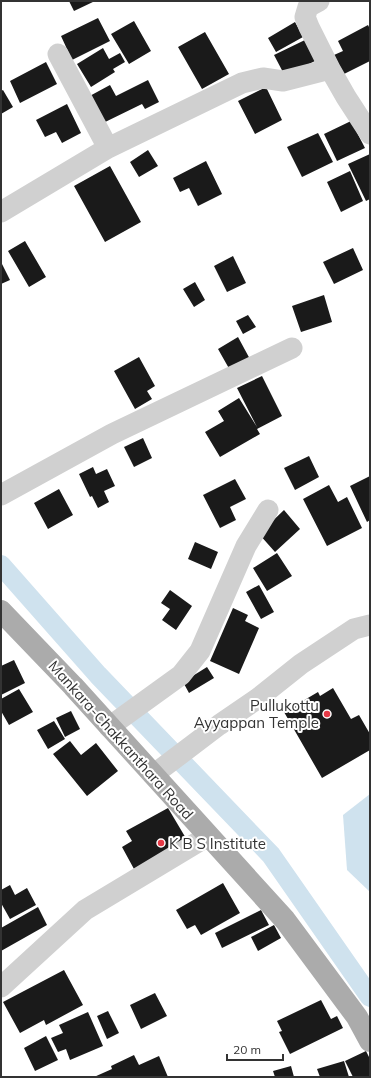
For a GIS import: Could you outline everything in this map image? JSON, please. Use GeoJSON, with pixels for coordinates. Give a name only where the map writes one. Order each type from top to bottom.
{"type":"FeatureCollection","features":[{"type":"Feature","properties":{"kind":"main road","name":"Mankara-Chakkanthara Road"},"geometry":{"type":"LineString","coordinates":[[1,611],[73,686],[109,727],[157,772],[208,836],[285,920],[357,1017],[370,1041]]}},
{"type":"Feature","properties":{"kind":"street"},"geometry":{"type":"LineString","coordinates":[[319,1],[308,7],[305,17],[330,69],[370,134]]}},
{"type":"Feature","properties":{"kind":"street"},"geometry":{"type":"LineString","coordinates":[[58,54],[108,148]]}},
{"type":"Feature","properties":{"kind":"street"},"geometry":{"type":"LineString","coordinates":[[1,212],[108,148],[242,83],[264,78],[282,81],[330,69]]}},
{"type":"Feature","properties":{"kind":"street"},"geometry":{"type":"LineString","coordinates":[[1,495],[112,434],[292,348]]}},
{"type":"Feature","properties":{"kind":"street"},"geometry":{"type":"LineString","coordinates":[[109,727],[181,675],[200,651],[246,546],[268,510]]}},
{"type":"Feature","properties":{"kind":"street"},"geometry":{"type":"LineString","coordinates":[[157,772],[190,746],[257,699],[301,664],[354,629],[370,625]]}},
{"type":"Feature","properties":{"kind":"street"},"geometry":{"type":"LineString","coordinates":[[1,987],[85,910],[208,836]]}},
{"type":"Feature","properties":{"kind":"water"},"geometry":{"type":"Polygon","coordinates":[[[370,794],[370,892],[347,870],[343,815],[370,794]]]}},
{"type":"Feature","properties":{"kind":"building"},"geometry":{"type":"Polygon","coordinates":[[[69,1],[95,1],[74,11],[69,1]]]}},
{"type":"Feature","properties":{"kind":"building"},"geometry":{"type":"Polygon","coordinates":[[[98,18],[110,41],[72,60],[61,36],[98,18]]]}},
{"type":"Feature","properties":{"kind":"building"},"geometry":{"type":"Polygon","coordinates":[[[134,21],[151,51],[129,64],[111,34],[134,21]]]}},
{"type":"Feature","properties":{"kind":"building"},"geometry":{"type":"Polygon","coordinates":[[[295,22],[303,37],[276,52],[268,38],[295,22]]]}},
{"type":"Feature","properties":{"kind":"building"},"geometry":{"type":"Polygon","coordinates":[[[368,25],[370,29],[370,61],[344,74],[334,55],[343,51],[338,41],[368,25]]]}},
{"type":"Feature","properties":{"kind":"building"},"geometry":{"type":"Polygon","coordinates":[[[205,32],[229,74],[202,89],[178,47],[205,32]]]}},
{"type":"Feature","properties":{"kind":"building"},"geometry":{"type":"Polygon","coordinates":[[[307,39],[317,60],[285,76],[274,55],[307,39]]]}},
{"type":"Feature","properties":{"kind":"building"},"geometry":{"type":"Polygon","coordinates":[[[103,48],[109,59],[120,53],[125,62],[113,69],[115,72],[91,87],[77,64],[103,48]]]}},
{"type":"Feature","properties":{"kind":"building"},"geometry":{"type":"Polygon","coordinates":[[[46,62],[57,84],[20,103],[10,81],[46,62]]]}},
{"type":"Feature","properties":{"kind":"building"},"geometry":{"type":"Polygon","coordinates":[[[148,80],[159,102],[145,109],[142,104],[99,125],[86,98],[110,85],[116,96],[148,80]]]}},
{"type":"Feature","properties":{"kind":"building"},"geometry":{"type":"Polygon","coordinates":[[[266,87],[282,120],[255,134],[238,101],[266,87]]]}},
{"type":"Feature","properties":{"kind":"building"},"geometry":{"type":"Polygon","coordinates":[[[3,90],[13,107],[1,114],[1,91],[3,90]]]}},
{"type":"Feature","properties":{"kind":"building"},"geometry":{"type":"Polygon","coordinates":[[[67,104],[81,133],[62,143],[56,132],[45,137],[36,120],[67,104]]]}},
{"type":"Feature","properties":{"kind":"building"},"geometry":{"type":"Polygon","coordinates":[[[351,121],[365,148],[337,161],[324,134],[351,121]]]}},
{"type":"Feature","properties":{"kind":"building"},"geometry":{"type":"Polygon","coordinates":[[[318,133],[333,162],[302,177],[287,147],[318,133]]]}},
{"type":"Feature","properties":{"kind":"building"},"geometry":{"type":"Polygon","coordinates":[[[148,150],[158,166],[139,177],[130,162],[148,150]]]}},
{"type":"Feature","properties":{"kind":"building"},"geometry":{"type":"Polygon","coordinates":[[[370,154],[370,199],[366,201],[348,164],[370,154]]]}},
{"type":"Feature","properties":{"kind":"building"},"geometry":{"type":"Polygon","coordinates":[[[206,161],[222,194],[198,206],[189,188],[180,192],[173,178],[206,161]]]}},
{"type":"Feature","properties":{"kind":"building"},"geometry":{"type":"Polygon","coordinates":[[[110,166],[141,222],[105,242],[74,186],[110,166]]]}},
{"type":"Feature","properties":{"kind":"building"},"geometry":{"type":"Polygon","coordinates":[[[350,171],[363,201],[341,212],[327,182],[350,171]]]}},
{"type":"Feature","properties":{"kind":"building"},"geometry":{"type":"Polygon","coordinates":[[[25,241],[46,277],[29,287],[8,251],[25,241]]]}},
{"type":"Feature","properties":{"kind":"building"},"geometry":{"type":"Polygon","coordinates":[[[353,248],[363,270],[334,284],[323,262],[353,248]]]}},
{"type":"Feature","properties":{"kind":"building"},"geometry":{"type":"Polygon","coordinates":[[[233,256],[246,283],[227,292],[214,266],[233,256]]]}},
{"type":"Feature","properties":{"kind":"building"},"geometry":{"type":"Polygon","coordinates":[[[1,262],[10,280],[1,284],[1,262]]]}},
{"type":"Feature","properties":{"kind":"building"},"geometry":{"type":"Polygon","coordinates":[[[195,282],[205,300],[194,307],[183,289],[195,282]]]}},
{"type":"Feature","properties":{"kind":"building"},"geometry":{"type":"Polygon","coordinates":[[[324,295],[332,322],[301,332],[292,306],[324,295]]]}},
{"type":"Feature","properties":{"kind":"building"},"geometry":{"type":"Polygon","coordinates":[[[248,315],[256,327],[243,334],[236,321],[248,315]]]}},
{"type":"Feature","properties":{"kind":"building"},"geometry":{"type":"Polygon","coordinates":[[[238,337],[251,361],[231,372],[218,349],[238,337]]]}},
{"type":"Feature","properties":{"kind":"building"},"geometry":{"type":"Polygon","coordinates":[[[139,357],[155,386],[147,391],[152,399],[135,409],[114,371],[139,357]]]}},
{"type":"Feature","properties":{"kind":"building"},"geometry":{"type":"Polygon","coordinates":[[[262,376],[282,416],[257,429],[260,434],[220,457],[205,432],[224,421],[218,411],[239,398],[257,427],[237,388],[262,376]]]}},
{"type":"Feature","properties":{"kind":"building"},"geometry":{"type":"Polygon","coordinates":[[[143,438],[152,458],[134,467],[124,447],[143,438]]]}},
{"type":"Feature","properties":{"kind":"building"},"geometry":{"type":"Polygon","coordinates":[[[309,456],[319,477],[295,490],[284,468],[309,456]]]}},
{"type":"Feature","properties":{"kind":"building"},"geometry":{"type":"Polygon","coordinates":[[[93,467],[96,474],[107,469],[115,486],[104,491],[109,502],[98,508],[92,496],[90,497],[79,474],[93,467]]]}},
{"type":"Feature","properties":{"kind":"building"},"geometry":{"type":"Polygon","coordinates":[[[370,476],[370,520],[367,522],[350,486],[370,476]]]}},
{"type":"Feature","properties":{"kind":"building"},"geometry":{"type":"Polygon","coordinates":[[[235,479],[246,499],[230,507],[236,520],[220,528],[203,495],[235,479]]]}},
{"type":"Feature","properties":{"kind":"building"},"geometry":{"type":"Polygon","coordinates":[[[329,485],[338,502],[347,497],[362,528],[327,546],[303,499],[329,485]]]}},
{"type":"Feature","properties":{"kind":"building"},"geometry":{"type":"Polygon","coordinates":[[[59,489],[73,515],[48,529],[34,503],[59,489]]]}},
{"type":"Feature","properties":{"kind":"building"},"geometry":{"type":"Polygon","coordinates":[[[284,510],[300,529],[275,552],[259,534],[284,510]]]}},
{"type":"Feature","properties":{"kind":"building"},"geometry":{"type":"Polygon","coordinates":[[[195,542],[218,552],[211,569],[188,559],[195,542]]]}},
{"type":"Feature","properties":{"kind":"building"},"geometry":{"type":"Polygon","coordinates":[[[277,553],[292,576],[267,591],[253,568],[277,553]]]}},
{"type":"Feature","properties":{"kind":"building"},"geometry":{"type":"Polygon","coordinates":[[[259,585],[274,612],[261,619],[246,592],[259,585]]]}},
{"type":"Feature","properties":{"kind":"building"},"geometry":{"type":"Polygon","coordinates":[[[170,590],[192,606],[176,630],[162,620],[170,609],[161,603],[170,590]]]}},
{"type":"Feature","properties":{"kind":"building"},"geometry":{"type":"Polygon","coordinates":[[[233,608],[248,615],[245,621],[259,628],[239,674],[210,661],[233,608]]]}},
{"type":"Feature","properties":{"kind":"building"},"geometry":{"type":"Polygon","coordinates":[[[14,660],[25,683],[1,695],[1,666],[14,660]]]}},
{"type":"Feature","properties":{"kind":"building"},"geometry":{"type":"Polygon","coordinates":[[[207,667],[214,678],[189,693],[183,682],[207,667]]]}},
{"type":"Feature","properties":{"kind":"building"},"geometry":{"type":"Polygon","coordinates":[[[333,688],[351,719],[359,715],[370,734],[370,750],[322,778],[284,712],[318,692],[320,696],[333,688]]]}},
{"type":"Feature","properties":{"kind":"building"},"geometry":{"type":"Polygon","coordinates":[[[19,689],[33,712],[9,725],[1,711],[1,699],[19,689]]]}},
{"type":"Feature","properties":{"kind":"building"},"geometry":{"type":"Polygon","coordinates":[[[71,711],[80,729],[65,737],[56,718],[71,711]]]}},
{"type":"Feature","properties":{"kind":"building"},"geometry":{"type":"Polygon","coordinates":[[[54,721],[65,739],[48,749],[37,730],[54,721]]]}},
{"type":"Feature","properties":{"kind":"building"},"geometry":{"type":"Polygon","coordinates":[[[70,741],[81,755],[96,743],[118,771],[87,796],[53,754],[70,741]]]}},
{"type":"Feature","properties":{"kind":"building"},"geometry":{"type":"Polygon","coordinates":[[[168,808],[187,840],[134,869],[122,847],[132,841],[126,831],[168,808]]]}},
{"type":"Feature","properties":{"kind":"building"},"geometry":{"type":"Polygon","coordinates":[[[223,883],[240,913],[201,935],[195,925],[187,929],[176,910],[223,883]]]}},
{"type":"Feature","properties":{"kind":"building"},"geometry":{"type":"Polygon","coordinates":[[[10,885],[15,895],[27,888],[36,905],[10,919],[1,903],[1,890],[10,885]]]}},
{"type":"Feature","properties":{"kind":"building"},"geometry":{"type":"Polygon","coordinates":[[[38,907],[47,925],[1,951],[1,928],[38,907]]]}},
{"type":"Feature","properties":{"kind":"building"},"geometry":{"type":"Polygon","coordinates":[[[261,910],[269,925],[222,948],[215,933],[261,910]]]}},
{"type":"Feature","properties":{"kind":"building"},"geometry":{"type":"Polygon","coordinates":[[[274,925],[281,938],[258,951],[251,937],[274,925]]]}},
{"type":"Feature","properties":{"kind":"building"},"geometry":{"type":"Polygon","coordinates":[[[64,970],[83,1005],[46,1025],[44,1020],[20,1033],[3,1002],[64,970]]]}},
{"type":"Feature","properties":{"kind":"building"},"geometry":{"type":"Polygon","coordinates":[[[155,993],[167,1016],[141,1029],[130,1005],[155,993]]]}},
{"type":"Feature","properties":{"kind":"building"},"geometry":{"type":"Polygon","coordinates":[[[321,1000],[331,1019],[337,1016],[343,1028],[290,1054],[279,1032],[282,1031],[277,1021],[321,1000]]]}},
{"type":"Feature","properties":{"kind":"building"},"geometry":{"type":"Polygon","coordinates":[[[108,1011],[119,1033],[107,1039],[97,1016],[108,1011]]]}},
{"type":"Feature","properties":{"kind":"building"},"geometry":{"type":"Polygon","coordinates":[[[88,1012],[103,1046],[70,1060],[66,1049],[58,1052],[51,1038],[63,1033],[59,1025],[88,1012]]]}},
{"type":"Feature","properties":{"kind":"building"},"geometry":{"type":"Polygon","coordinates":[[[46,1036],[58,1060],[35,1071],[24,1048],[46,1036]]]}},
{"type":"Feature","properties":{"kind":"building"},"geometry":{"type":"Polygon","coordinates":[[[366,1051],[370,1059],[370,1077],[353,1077],[345,1061],[366,1051]]]}},
{"type":"Feature","properties":{"kind":"building"},"geometry":{"type":"Polygon","coordinates":[[[134,1055],[139,1065],[159,1056],[168,1077],[94,1077],[112,1069],[111,1066],[134,1055]]]}},
{"type":"Feature","properties":{"kind":"building"},"geometry":{"type":"Polygon","coordinates":[[[344,1061],[349,1077],[320,1077],[317,1069],[344,1061]]]}},
{"type":"Feature","properties":{"kind":"building"},"geometry":{"type":"Polygon","coordinates":[[[291,1066],[294,1077],[275,1077],[273,1071],[291,1066]]]}},
{"type":"Feature","properties":{"kind":"waterway"},"geometry":{"type":"LineString","coordinates":[[1,565],[98,675],[271,855],[370,997]]}},
{"type":"Feature","properties":{"kind":"place","name":"Pullukottu Ayyappan Temple"},"geometry":{"type":"Point","coordinates":[327,714]}},
{"type":"Feature","properties":{"kind":"place","name":"K B S Institute"},"geometry":{"type":"Point","coordinates":[161,843]}}]}
